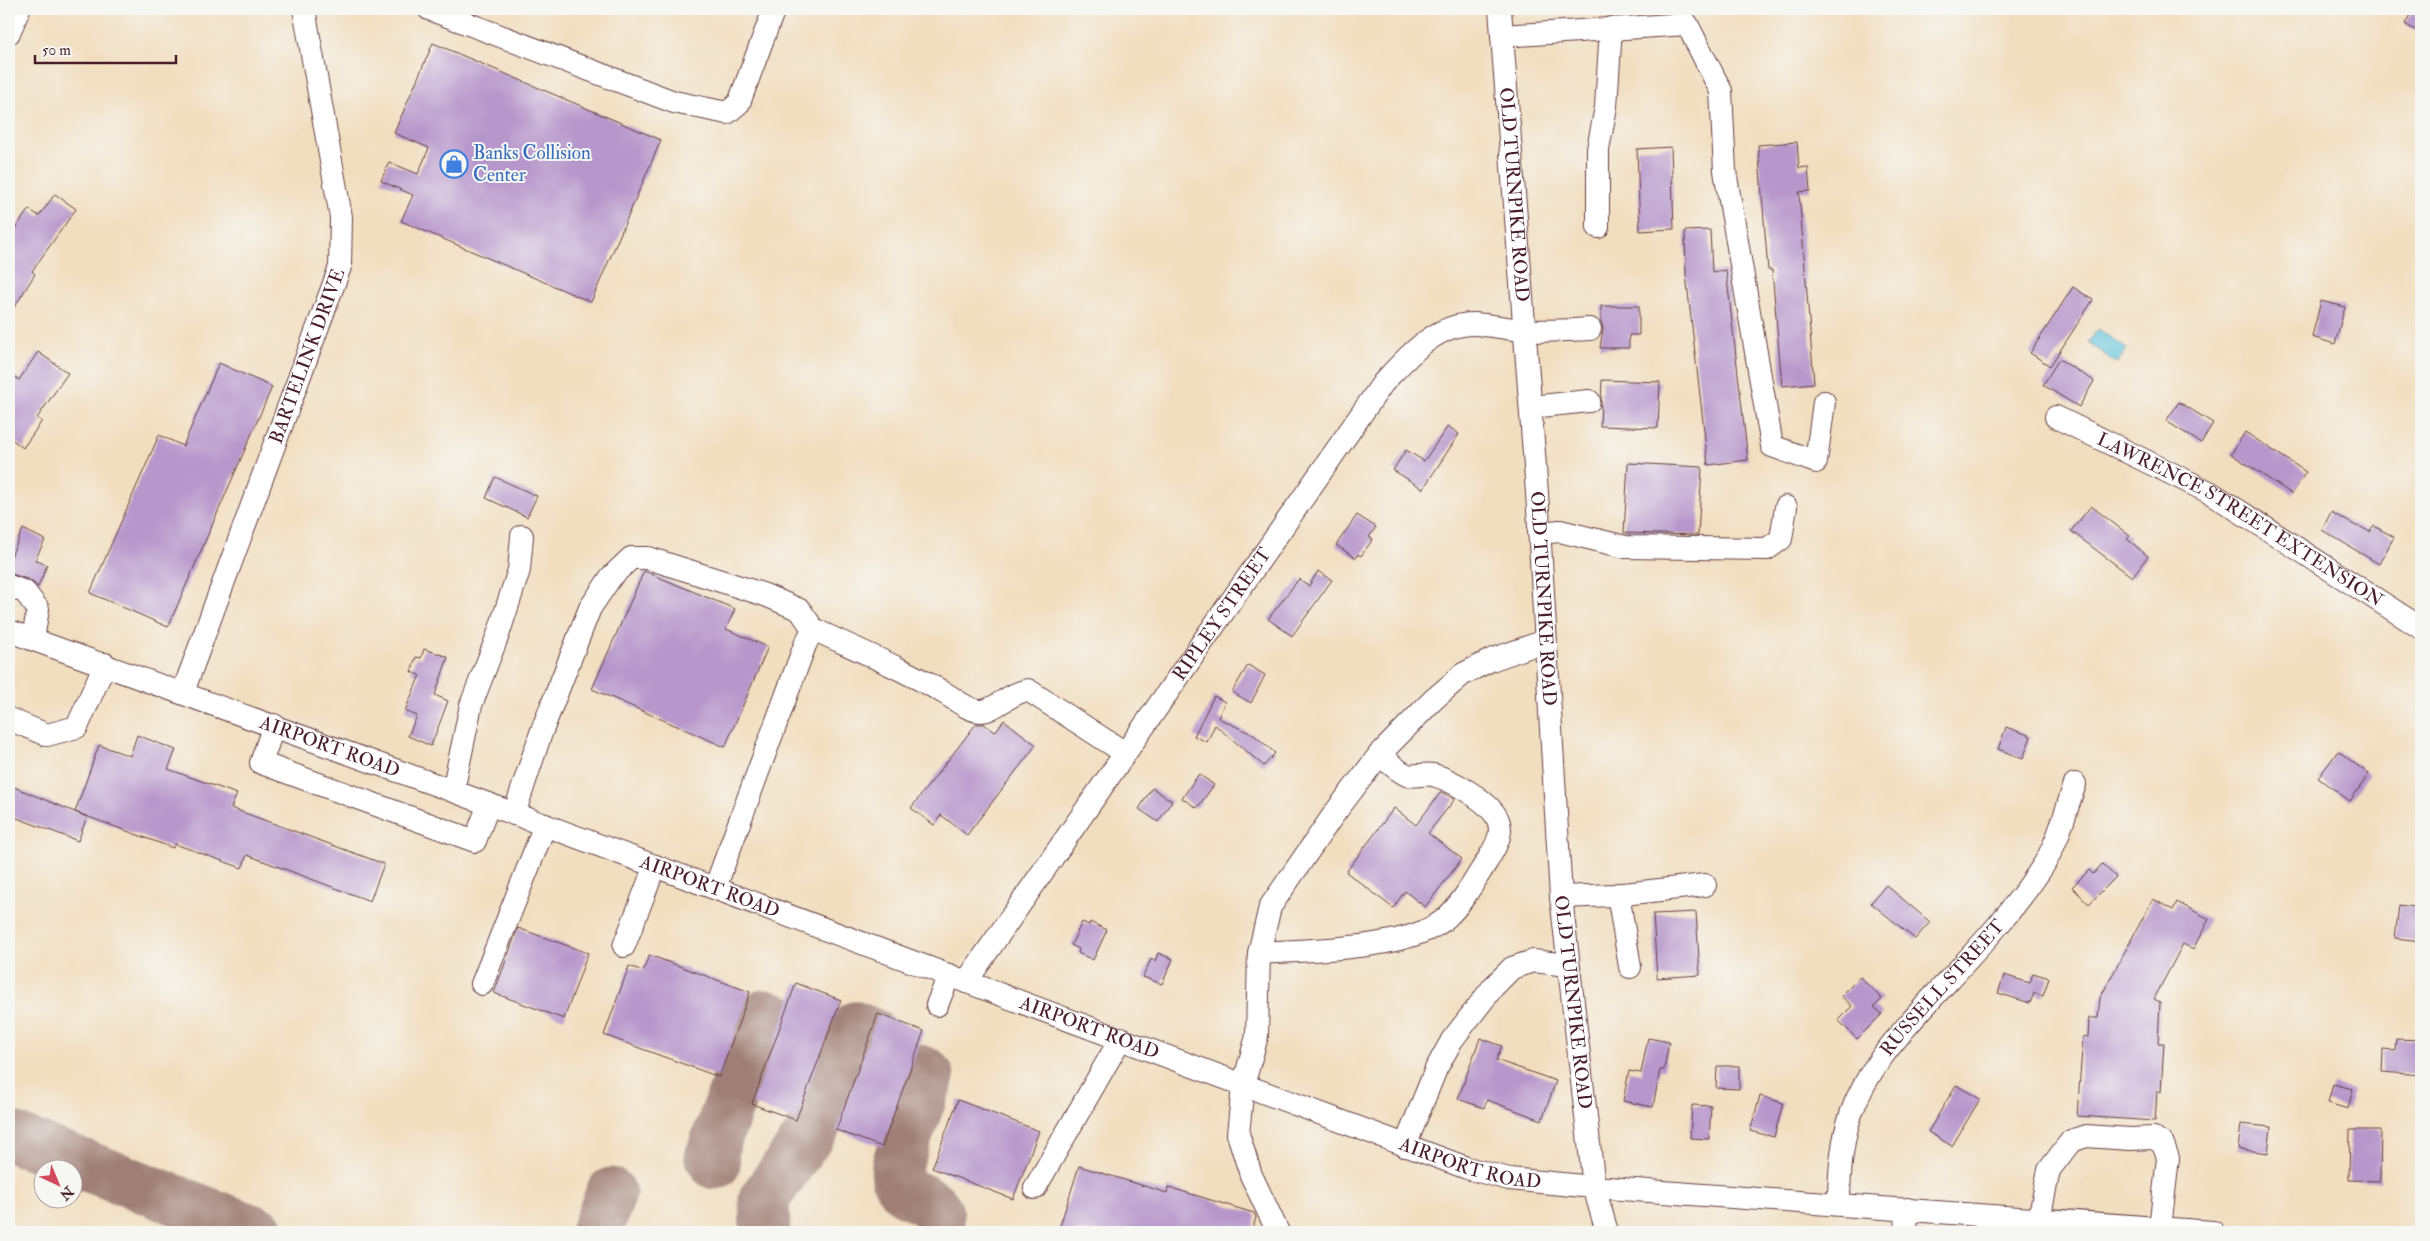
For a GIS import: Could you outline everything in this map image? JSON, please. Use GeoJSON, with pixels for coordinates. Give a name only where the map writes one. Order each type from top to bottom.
{"type":"FeatureCollection","features":[{"type":"Feature","properties":{"kind":"street"},"geometry":{"type":"LineString","coordinates":[[9,33],[19,9]]}},
{"type":"Feature","properties":{"kind":"street","name":"BARTELINK DRIVE"},"geometry":{"type":"LineString","coordinates":[[183,692],[340,267],[341,217],[304,9]]}},
{"type":"Feature","properties":{"kind":"street"},"geometry":{"type":"LineString","coordinates":[[429,9],[674,102],[727,113],[739,103],[774,9]]}},
{"type":"Feature","properties":{"kind":"street","name":"OLD TURNPIKE ROAD"},"geometry":{"type":"LineString","coordinates":[[1500,9],[1526,330],[1560,897],[1594,1186],[1607,1232]]}},
{"type":"Feature","properties":{"kind":"street"},"geometry":{"type":"LineString","coordinates":[[1502,36],[1687,24],[1720,91],[1725,171],[1772,446],[1816,462],[1824,402]]}},
{"type":"Feature","properties":{"kind":"street"},"geometry":{"type":"LineString","coordinates":[[1598,227],[1598,149],[1606,107],[1611,28]]}},
{"type":"Feature","properties":{"kind":"street","name":"RIPLEY STREET"},"geometry":{"type":"LineString","coordinates":[[937,1005],[1125,753],[1389,376],[1414,351],[1431,338],[1451,328],[1473,324],[1526,330],[1590,329]]}},
{"type":"Feature","properties":{"kind":"street"},"geometry":{"type":"LineString","coordinates":[[1531,407],[1589,401]]}},
{"type":"Feature","properties":{"kind":"street","name":"LAWRENCE STREET EXTENSION"},"geometry":{"type":"LineString","coordinates":[[2056,417],[2211,493],[2421,628]]}},
{"type":"Feature","properties":{"kind":"street"},"geometry":{"type":"LineString","coordinates":[[1539,533],[1560,531],[1625,547],[1767,549],[1781,539],[1786,507]]}},
{"type":"Feature","properties":{"kind":"street"},"geometry":{"type":"LineString","coordinates":[[453,791],[471,705],[498,635],[519,570],[522,536]]}},
{"type":"Feature","properties":{"kind":"street"},"geometry":{"type":"LineString","coordinates":[[514,814],[541,733],[590,608],[610,577],[631,558],[648,558],[765,596],[800,610],[813,629],[922,680],[968,707],[980,711],[993,708],[1015,692],[1028,690],[1125,753]]}},
{"type":"Feature","properties":{"kind":"street"},"geometry":{"type":"LineString","coordinates":[[9,586],[25,592],[38,609],[33,639]]}},
{"type":"Feature","properties":{"kind":"street"},"geometry":{"type":"LineString","coordinates":[[714,888],[804,645],[813,629]]}},
{"type":"Feature","properties":{"kind":"street","name":"AIRPORT ROAD"},"geometry":{"type":"LineString","coordinates":[[9,631],[183,692],[489,804],[1467,1168],[1509,1179],[2213,1232]]}},
{"type":"Feature","properties":{"kind":"street"},"geometry":{"type":"LineString","coordinates":[[1278,1232],[1251,1176],[1238,1134],[1244,1086],[1256,1036],[1260,953],[1270,907],[1334,814],[1379,755],[1433,700],[1463,674],[1491,660],[1545,641]]}},
{"type":"Feature","properties":{"kind":"street"},"geometry":{"type":"LineString","coordinates":[[9,719],[47,735],[77,727],[104,664]]}},
{"type":"Feature","properties":{"kind":"street"},"geometry":{"type":"LineString","coordinates":[[274,725],[261,763],[475,841],[489,804]]}},
{"type":"Feature","properties":{"kind":"street"},"geometry":{"type":"LineString","coordinates":[[1260,953],[1359,945],[1406,938],[1431,928],[1447,917],[1492,853],[1500,839],[1500,827],[1494,813],[1475,797],[1449,780],[1432,774],[1405,774],[1379,755]]}},
{"type":"Feature","properties":{"kind":"street","name":"RUSSELL STREET"},"geometry":{"type":"LineString","coordinates":[[1839,1204],[1839,1172],[1846,1132],[1852,1112],[1871,1074],[1896,1038],[2014,907],[2041,870],[2060,829],[2075,784]]}},
{"type":"Feature","properties":{"kind":"street"},"geometry":{"type":"LineString","coordinates":[[482,984],[545,825]]}},
{"type":"Feature","properties":{"kind":"street"},"geometry":{"type":"LineString","coordinates":[[624,946],[655,866]]}},
{"type":"Feature","properties":{"kind":"street"},"geometry":{"type":"LineString","coordinates":[[1560,897],[1618,894],[1705,885]]}},
{"type":"Feature","properties":{"kind":"street"},"geometry":{"type":"LineString","coordinates":[[1618,894],[1630,967]]}},
{"type":"Feature","properties":{"kind":"street"},"geometry":{"type":"LineString","coordinates":[[1405,1146],[1436,1069],[1452,1040],[1494,986],[1512,968],[1533,962],[1568,965]]}},
{"type":"Feature","properties":{"kind":"street"},"geometry":{"type":"LineString","coordinates":[[1035,1188],[1121,1038]]}},
{"type":"Feature","properties":{"kind":"street"},"geometry":{"type":"LineString","coordinates":[[2039,1219],[2049,1170],[2071,1141],[2086,1136],[2130,1139],[2154,1138],[2163,1144],[2168,1158],[2160,1228]]}},
{"type":"Feature","properties":{"kind":"street"},"geometry":{"type":"LineString","coordinates":[[1906,1232],[1907,1209]]}},
{"type":"Feature","properties":{"kind":"water"},"geometry":{"type":"Polygon","coordinates":[[[2098,329],[2127,349],[2117,363],[2088,343],[2098,329]]]}},
{"type":"Feature","properties":{"kind":"building"},"geometry":{"type":"Polygon","coordinates":[[[2413,9],[2421,9],[2421,34],[2405,24],[2413,9]]]}},
{"type":"Feature","properties":{"kind":"building"},"geometry":{"type":"Polygon","coordinates":[[[433,43],[661,140],[591,302],[401,221],[413,195],[381,181],[389,162],[418,174],[429,148],[394,133],[433,43]]]}},
{"type":"Feature","properties":{"kind":"building"},"geometry":{"type":"Polygon","coordinates":[[[1797,142],[1799,168],[1808,167],[1810,191],[1799,192],[1814,383],[1782,386],[1772,270],[1768,270],[1758,145],[1797,142]]]}},
{"type":"Feature","properties":{"kind":"building"},"geometry":{"type":"Polygon","coordinates":[[[1671,147],[1674,229],[1640,231],[1637,149],[1671,147]]]}},
{"type":"Feature","properties":{"kind":"building"},"geometry":{"type":"Polygon","coordinates":[[[55,194],[76,209],[32,271],[35,274],[9,316],[9,237],[29,209],[39,216],[55,194]]]}},
{"type":"Feature","properties":{"kind":"building"},"geometry":{"type":"Polygon","coordinates":[[[1710,230],[1712,272],[1726,270],[1748,460],[1708,465],[1686,275],[1685,231],[1710,230]]]}},
{"type":"Feature","properties":{"kind":"building"},"geometry":{"type":"Polygon","coordinates":[[[2073,287],[2093,300],[2050,366],[2030,353],[2073,287]]]}},
{"type":"Feature","properties":{"kind":"building"},"geometry":{"type":"Polygon","coordinates":[[[2321,301],[2345,307],[2335,344],[2312,337],[2321,301]]]}},
{"type":"Feature","properties":{"kind":"building"},"geometry":{"type":"Polygon","coordinates":[[[1601,306],[1639,306],[1639,335],[1629,335],[1629,348],[1600,348],[1603,329],[1601,306]]]}},
{"type":"Feature","properties":{"kind":"building"},"geometry":{"type":"Polygon","coordinates":[[[38,352],[68,373],[37,418],[42,421],[23,448],[9,437],[9,372],[19,380],[38,352]]]}},
{"type":"Feature","properties":{"kind":"building"},"geometry":{"type":"Polygon","coordinates":[[[2059,359],[2094,381],[2079,407],[2043,385],[2059,359]]]}},
{"type":"Feature","properties":{"kind":"building"},"geometry":{"type":"Polygon","coordinates":[[[219,363],[272,387],[168,627],[90,593],[159,435],[183,446],[219,363]]]}},
{"type":"Feature","properties":{"kind":"building"},"geometry":{"type":"Polygon","coordinates":[[[1602,380],[1660,382],[1658,428],[1600,426],[1602,380]]]}},
{"type":"Feature","properties":{"kind":"building"},"geometry":{"type":"Polygon","coordinates":[[[2179,402],[2213,423],[2201,443],[2166,421],[2179,402]]]}},
{"type":"Feature","properties":{"kind":"building"},"geometry":{"type":"Polygon","coordinates":[[[1448,426],[1459,434],[1423,489],[1393,470],[1406,450],[1424,461],[1448,426]]]}},
{"type":"Feature","properties":{"kind":"building"},"geometry":{"type":"Polygon","coordinates":[[[2245,432],[2306,472],[2292,494],[2231,454],[2245,432]]]}},
{"type":"Feature","properties":{"kind":"building"},"geometry":{"type":"Polygon","coordinates":[[[1628,463],[1702,467],[1698,535],[1624,533],[1628,463]]]}},
{"type":"Feature","properties":{"kind":"building"},"geometry":{"type":"Polygon","coordinates":[[[495,477],[537,496],[527,517],[486,498],[495,477]]]}},
{"type":"Feature","properties":{"kind":"building"},"geometry":{"type":"Polygon","coordinates":[[[2091,506],[2130,536],[2127,539],[2148,556],[2132,577],[2071,531],[2091,506]]]}},
{"type":"Feature","properties":{"kind":"building"},"geometry":{"type":"Polygon","coordinates":[[[2331,512],[2370,532],[2374,526],[2394,537],[2379,564],[2322,530],[2331,512]]]}},
{"type":"Feature","properties":{"kind":"building"},"geometry":{"type":"Polygon","coordinates":[[[1357,515],[1376,527],[1369,537],[1373,539],[1361,556],[1358,554],[1356,558],[1336,545],[1357,515]]]}},
{"type":"Feature","properties":{"kind":"building"},"geometry":{"type":"Polygon","coordinates":[[[23,529],[45,540],[35,560],[47,565],[38,587],[30,580],[9,573],[9,561],[23,529]]]}},
{"type":"Feature","properties":{"kind":"building"},"geometry":{"type":"Polygon","coordinates":[[[644,571],[735,609],[726,629],[768,647],[725,747],[592,689],[644,571]]]}},
{"type":"Feature","properties":{"kind":"building"},"geometry":{"type":"Polygon","coordinates":[[[1318,571],[1332,580],[1292,636],[1268,619],[1299,579],[1309,586],[1318,571]]]}},
{"type":"Feature","properties":{"kind":"building"},"geometry":{"type":"Polygon","coordinates":[[[424,649],[448,657],[435,695],[448,701],[431,746],[408,736],[417,716],[405,711],[420,675],[411,672],[416,657],[421,658],[424,649]]]}},
{"type":"Feature","properties":{"kind":"building"},"geometry":{"type":"Polygon","coordinates":[[[1248,665],[1265,675],[1251,703],[1232,692],[1248,665]]]}},
{"type":"Feature","properties":{"kind":"building"},"geometry":{"type":"Polygon","coordinates":[[[1214,696],[1225,702],[1218,718],[1254,735],[1275,753],[1264,766],[1215,725],[1207,742],[1194,736],[1214,696]]]}},
{"type":"Feature","properties":{"kind":"building"},"geometry":{"type":"Polygon","coordinates":[[[1004,720],[1036,745],[967,835],[941,815],[934,825],[911,808],[976,724],[984,724],[995,732],[1004,720]]]}},
{"type":"Feature","properties":{"kind":"building"},"geometry":{"type":"Polygon","coordinates":[[[2006,727],[2031,736],[2023,759],[1998,749],[2006,727]]]}},
{"type":"Feature","properties":{"kind":"building"},"geometry":{"type":"Polygon","coordinates":[[[137,735],[176,750],[168,769],[237,794],[231,808],[384,864],[370,901],[247,855],[242,868],[175,844],[173,848],[75,812],[99,745],[130,756],[137,735]]]}},
{"type":"Feature","properties":{"kind":"building"},"geometry":{"type":"Polygon","coordinates":[[[2338,751],[2369,774],[2350,801],[2318,778],[2338,751]]]}},
{"type":"Feature","properties":{"kind":"building"},"geometry":{"type":"Polygon","coordinates":[[[1199,774],[1214,785],[1197,808],[1182,798],[1199,774]]]}},
{"type":"Feature","properties":{"kind":"building"},"geometry":{"type":"Polygon","coordinates":[[[9,785],[87,817],[78,841],[9,815],[9,785]]]}},
{"type":"Feature","properties":{"kind":"building"},"geometry":{"type":"Polygon","coordinates":[[[1152,788],[1172,801],[1158,822],[1139,809],[1152,788]]]}},
{"type":"Feature","properties":{"kind":"building"},"geometry":{"type":"Polygon","coordinates":[[[1441,792],[1455,799],[1428,833],[1462,859],[1425,907],[1405,891],[1393,908],[1346,872],[1394,808],[1416,825],[1441,792]]]}},
{"type":"Feature","properties":{"kind":"building"},"geometry":{"type":"Polygon","coordinates":[[[2102,864],[2116,877],[2089,904],[2072,887],[2089,870],[2093,874],[2102,864]]]}},
{"type":"Feature","properties":{"kind":"building"},"geometry":{"type":"Polygon","coordinates":[[[1886,885],[1930,922],[1915,939],[1871,903],[1886,885]]]}},
{"type":"Feature","properties":{"kind":"building"},"geometry":{"type":"Polygon","coordinates":[[[2153,899],[2173,910],[2177,902],[2209,919],[2193,949],[2183,944],[2154,999],[2160,1002],[2158,1043],[2164,1043],[2161,1092],[2157,1091],[2155,1121],[2077,1116],[2083,1036],[2088,1037],[2089,1018],[2098,1018],[2100,998],[2153,899]]]}},
{"type":"Feature","properties":{"kind":"building"},"geometry":{"type":"Polygon","coordinates":[[[2399,905],[2421,908],[2421,941],[2395,938],[2399,905]]]}},
{"type":"Feature","properties":{"kind":"building"},"geometry":{"type":"Polygon","coordinates":[[[1696,912],[1700,975],[1657,978],[1653,914],[1696,912]]]}},
{"type":"Feature","properties":{"kind":"building"},"geometry":{"type":"Polygon","coordinates":[[[1082,922],[1089,925],[1090,922],[1107,930],[1093,960],[1078,953],[1079,949],[1071,945],[1082,922]]]}},
{"type":"Feature","properties":{"kind":"building"},"geometry":{"type":"Polygon","coordinates":[[[518,928],[588,953],[564,1019],[494,993],[518,928]]]}},
{"type":"Feature","properties":{"kind":"building"},"geometry":{"type":"Polygon","coordinates":[[[1158,953],[1173,959],[1162,984],[1143,977],[1151,959],[1155,961],[1158,953]]]}},
{"type":"Feature","properties":{"kind":"building"},"geometry":{"type":"Polygon","coordinates":[[[649,955],[750,992],[719,1077],[604,1035],[629,966],[643,971],[649,955]]]}},
{"type":"Feature","properties":{"kind":"building"},"geometry":{"type":"Polygon","coordinates":[[[2033,973],[2049,978],[2043,996],[2034,993],[2030,1003],[1998,993],[2004,975],[2030,983],[2033,973]]]}},
{"type":"Feature","properties":{"kind":"building"},"geometry":{"type":"Polygon","coordinates":[[[1860,977],[1882,999],[1874,1007],[1882,1014],[1857,1039],[1838,1020],[1852,1006],[1841,996],[1860,977]]]}},
{"type":"Feature","properties":{"kind":"building"},"geometry":{"type":"Polygon","coordinates":[[[796,983],[841,1000],[796,1120],[752,1104],[796,983]]]}},
{"type":"Feature","properties":{"kind":"building"},"geometry":{"type":"Polygon","coordinates":[[[878,1014],[924,1031],[882,1147],[836,1130],[878,1014]]]}},
{"type":"Feature","properties":{"kind":"building"},"geometry":{"type":"Polygon","coordinates":[[[1480,1038],[1502,1046],[1496,1060],[1556,1081],[1542,1120],[1487,1100],[1484,1108],[1458,1099],[1480,1038]]]}},
{"type":"Feature","properties":{"kind":"building"},"geometry":{"type":"Polygon","coordinates":[[[1648,1038],[1669,1042],[1664,1070],[1660,1070],[1653,1107],[1623,1101],[1629,1071],[1641,1073],[1648,1038]]]}},
{"type":"Feature","properties":{"kind":"building"},"geometry":{"type":"Polygon","coordinates":[[[2396,1039],[2421,1040],[2421,1075],[2382,1072],[2383,1050],[2395,1051],[2396,1039]]]}},
{"type":"Feature","properties":{"kind":"building"},"geometry":{"type":"Polygon","coordinates":[[[1717,1066],[1739,1066],[1739,1089],[1716,1088],[1717,1066]]]}},
{"type":"Feature","properties":{"kind":"building"},"geometry":{"type":"Polygon","coordinates":[[[2333,1084],[2353,1089],[2348,1109],[2328,1103],[2333,1084]]]}},
{"type":"Feature","properties":{"kind":"building"},"geometry":{"type":"Polygon","coordinates":[[[1956,1085],[1980,1099],[1952,1146],[1928,1132],[1956,1085]]]}},
{"type":"Feature","properties":{"kind":"building"},"geometry":{"type":"Polygon","coordinates":[[[1760,1096],[1783,1103],[1774,1137],[1750,1131],[1760,1096]]]}},
{"type":"Feature","properties":{"kind":"building"},"geometry":{"type":"Polygon","coordinates":[[[958,1100],[1039,1131],[1013,1199],[932,1168],[958,1100]]]}},
{"type":"Feature","properties":{"kind":"building"},"geometry":{"type":"Polygon","coordinates":[[[1692,1105],[1711,1106],[1709,1139],[1690,1138],[1692,1105]]]}},
{"type":"Feature","properties":{"kind":"building"},"geometry":{"type":"Polygon","coordinates":[[[2241,1124],[2271,1127],[2268,1153],[2238,1149],[2241,1124]]]}},
{"type":"Feature","properties":{"kind":"building"},"geometry":{"type":"Polygon","coordinates":[[[2350,1130],[2381,1130],[2380,1181],[2349,1180],[2350,1130]]]}},
{"type":"Feature","properties":{"kind":"building"},"geometry":{"type":"Polygon","coordinates":[[[1079,1166],[1167,1193],[1168,1187],[1254,1213],[1256,1217],[1252,1232],[1058,1232],[1079,1166]]]}},
{"type":"Feature","properties":{"kind":"taxiway"},"geometry":{"type":"LineString","coordinates":[[715,1164],[710,1157],[761,1018],[765,1015],[782,1021]]}},
{"type":"Feature","properties":{"kind":"taxiway"},"geometry":{"type":"LineString","coordinates":[[765,1232],[764,1199],[815,1127],[852,1030],[856,1027],[871,1033]]}},
{"type":"Feature","properties":{"kind":"taxiway"},"geometry":{"type":"LineString","coordinates":[[913,1068],[927,1073],[929,1077],[897,1164],[897,1178],[902,1187],[909,1193],[928,1202],[935,1208],[939,1217],[938,1232]]}},
{"type":"Feature","properties":{"kind":"taxiway"},"geometry":{"type":"LineString","coordinates":[[9,1136],[259,1232]]}},
{"type":"Feature","properties":{"kind":"taxiway"},"geometry":{"type":"LineString","coordinates":[[596,1232],[611,1193]]}},
{"type":"Feature","properties":{"kind":"place","name":"Banks Collision Center"},"geometry":{"type":"Point","coordinates":[454,164]}}]}
